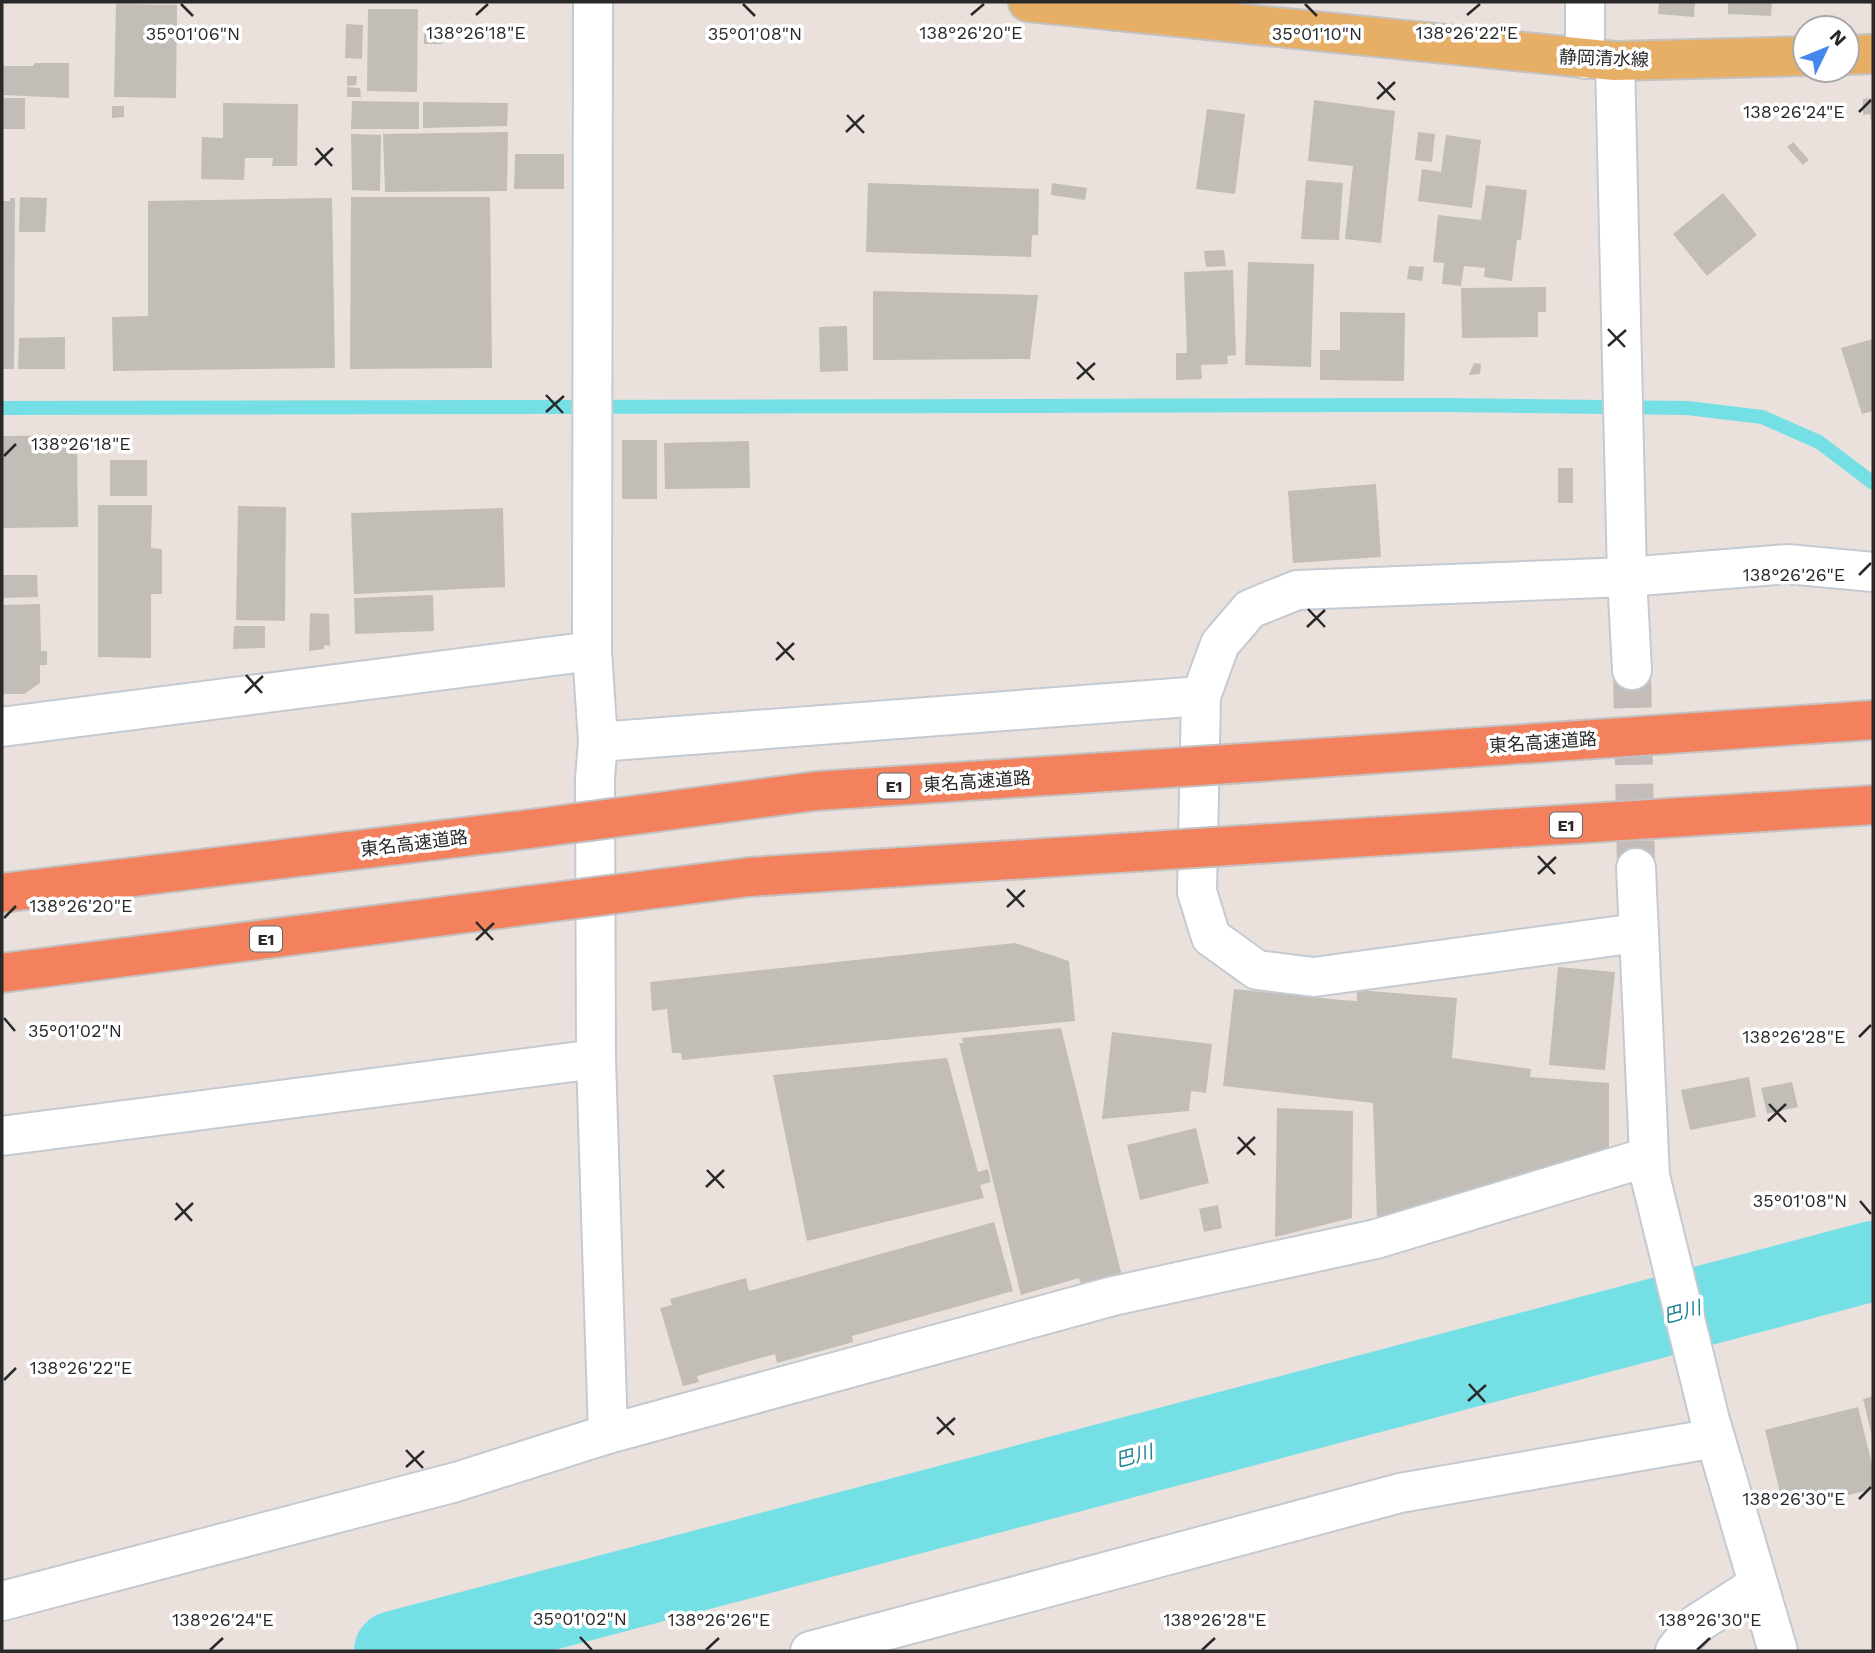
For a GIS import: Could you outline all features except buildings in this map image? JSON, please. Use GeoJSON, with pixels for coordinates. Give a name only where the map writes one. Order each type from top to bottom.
{"type":"FeatureCollection","features":[{"type":"Feature","properties":{"kind":"highway","name":"東名高速道路"},"geometry":{"type":"LineString","coordinates":[[2,893],[530,830],[817,791],[1873,720]]}},
{"type":"Feature","properties":{"kind":"highway","name":"E1"},"geometry":{"type":"LineString","coordinates":[[2,973],[749,877],[1873,805]]}},
{"type":"Feature","properties":{"kind":"main road","name":"静岡清水線"},"geometry":{"type":"LineString","coordinates":[[1028,2],[1600,60],[1791,56]]}},
{"type":"Feature","properties":{"kind":"street"},"geometry":{"type":"LineString","coordinates":[[593,2],[592,651],[598,742],[594,778],[596,1059],[607,1434]]}},
{"type":"Feature","properties":{"kind":"street"},"geometry":{"type":"LineString","coordinates":[[1585,2],[1600,60],[1623,383],[1632,670]]}},
{"type":"Feature","properties":{"kind":"street"},"geometry":{"type":"LineString","coordinates":[[1637,933],[1314,976],[1257,970],[1211,937],[1197,892],[1201,696],[1220,644],[1250,609],[1297,590],[1627,577],[1787,564],[1873,572]]}},
{"type":"Feature","properties":{"kind":"street"},"geometry":{"type":"LineString","coordinates":[[2,727],[592,651]]}},
{"type":"Feature","properties":{"kind":"street"},"geometry":{"type":"LineString","coordinates":[[598,742],[1201,696]]}},
{"type":"Feature","properties":{"kind":"street"},"geometry":{"type":"LineString","coordinates":[[1636,868],[1649,1166],[1712,1429],[1777,1651]]}},
{"type":"Feature","properties":{"kind":"street"},"geometry":{"type":"LineString","coordinates":[[2,1136],[596,1059]]}},
{"type":"Feature","properties":{"kind":"street"},"geometry":{"type":"LineString","coordinates":[[2,1601],[457,1482],[607,1434],[1113,1296],[1376,1239],[1649,1166]]}},
{"type":"Feature","properties":{"kind":"street"},"geometry":{"type":"LineString","coordinates":[[810,1651],[1400,1493],[1712,1429]]}},
{"type":"Feature","properties":{"kind":"street"},"geometry":{"type":"LineString","coordinates":[[1675,1651],[1695,1625],[1758,1585]]}},
{"type":"Feature","properties":{"kind":"waterway"},"geometry":{"type":"LineString","coordinates":[[2,408],[1440,405],[1687,408],[1762,417],[1819,442],[1873,483]]}},
{"type":"Feature","properties":{"kind":"waterway","name":"巴川"},"geometry":{"type":"LineString","coordinates":[[394,1651],[1873,1261]]}},
{"type":"Feature","properties":{"kind":"tunnel"},"geometry":{"type":"LineString","coordinates":[[1632,670],[1636,868]]}}]}
